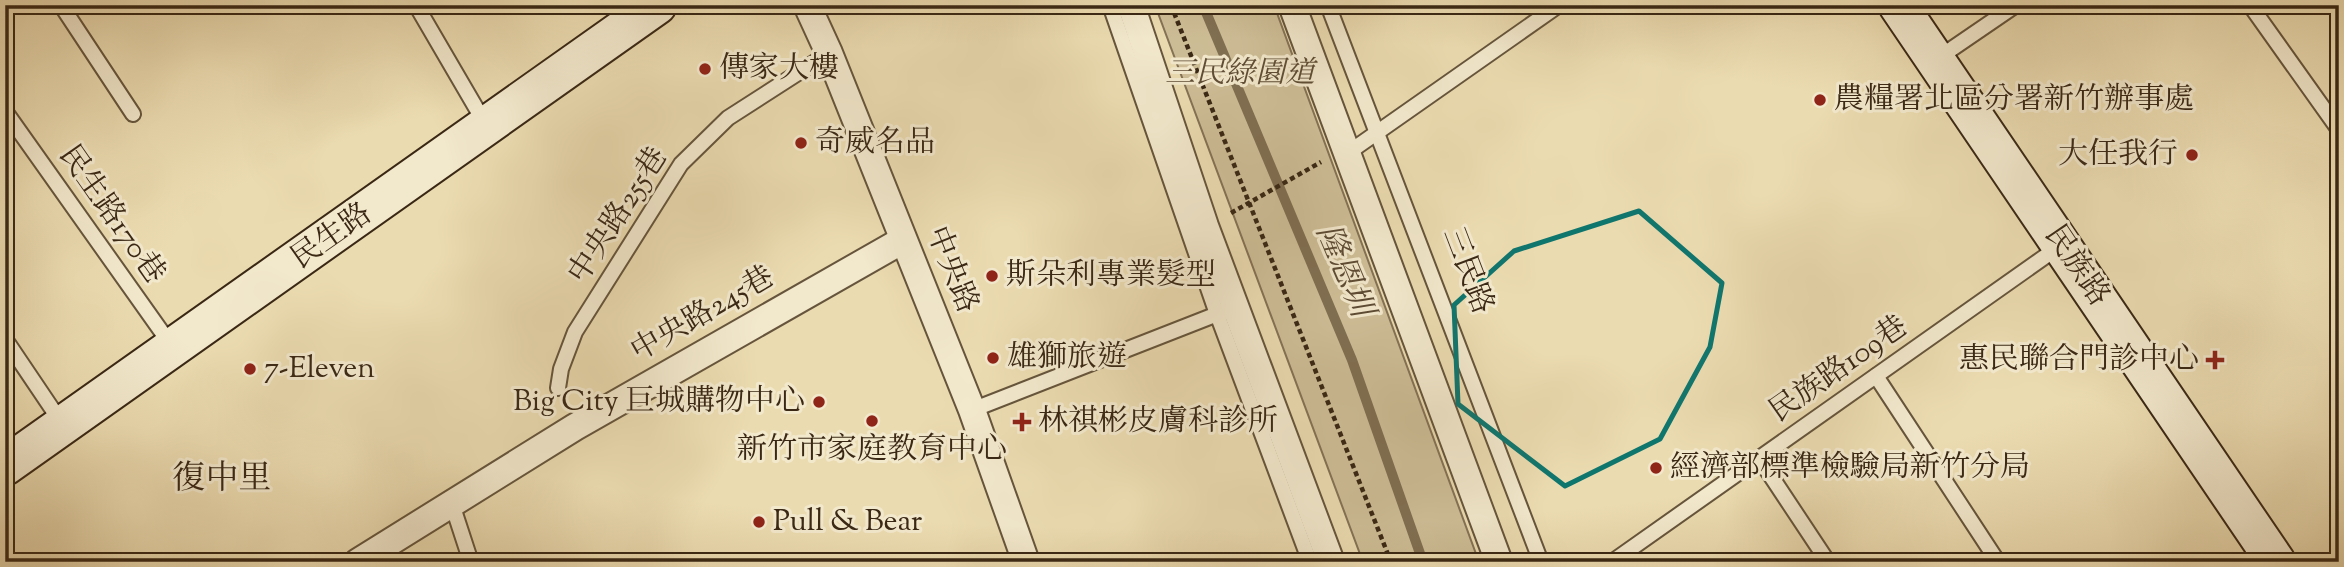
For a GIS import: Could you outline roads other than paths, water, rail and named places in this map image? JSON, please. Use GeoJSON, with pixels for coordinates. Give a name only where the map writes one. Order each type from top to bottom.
{"type":"FeatureCollection","features":[{"type":"Feature","properties":{"kind":"street","name":"民生路"},"geometry":{"type":"LineString","coordinates":[[5,466],[657,5]]}},
{"type":"Feature","properties":{"kind":"street","name":"中央路"},"geometry":{"type":"LineString","coordinates":[[807,5],[829,53],[972,410],[1026,562]]}},
{"type":"Feature","properties":{"kind":"street"},"geometry":{"type":"LineString","coordinates":[[1131,5],[1205,226],[1226,310],[1332,562]]}},
{"type":"Feature","properties":{"kind":"street"},"geometry":{"type":"LineString","coordinates":[[1292,5],[1345,155],[1499,562]]}},
{"type":"Feature","properties":{"kind":"street","name":"民族路"},"geometry":{"type":"LineString","coordinates":[[1898,5],[2276,562]]}},
{"type":"Feature","properties":{"kind":"street","name":"中央路245巷"},"geometry":{"type":"LineString","coordinates":[[358,562],[575,427],[903,240]]}},
{"type":"Feature","properties":{"kind":"lane"},"geometry":{"type":"LineString","coordinates":[[61,5],[133,114]]}},
{"type":"Feature","properties":{"kind":"lane"},"geometry":{"type":"LineString","coordinates":[[416,5],[487,126]]}},
{"type":"Feature","properties":{"kind":"lane"},"geometry":{"type":"LineString","coordinates":[[1110,5],[1226,310],[1310,562]]}},
{"type":"Feature","properties":{"kind":"lane","name":"三民路"},"geometry":{"type":"LineString","coordinates":[[1328,5],[1541,562]]}},
{"type":"Feature","properties":{"kind":"lane"},"geometry":{"type":"LineString","coordinates":[[1345,155],[1559,5]]}},
{"type":"Feature","properties":{"kind":"lane"},"geometry":{"type":"LineString","coordinates":[[1936,60],[2016,5]]}},
{"type":"Feature","properties":{"kind":"lane"},"geometry":{"type":"LineString","coordinates":[[2250,5],[2339,130]]}},
{"type":"Feature","properties":{"kind":"lane","name":"中央路255巷"},"geometry":{"type":"LineString","coordinates":[[558,388],[561,369],[575,332],[681,164],[728,118],[829,53]]}},
{"type":"Feature","properties":{"kind":"lane","name":"民生路170巷"},"geometry":{"type":"LineString","coordinates":[[5,111],[174,349]]}},
{"type":"Feature","properties":{"kind":"lane","name":"民族路109巷"},"geometry":{"type":"LineString","coordinates":[[1612,562],[2062,245]]}},
{"type":"Feature","properties":{"kind":"lane"},"geometry":{"type":"LineString","coordinates":[[972,410],[1226,310]]}},
{"type":"Feature","properties":{"kind":"lane"},"geometry":{"type":"LineString","coordinates":[[5,339],[63,426]]}},
{"type":"Feature","properties":{"kind":"lane"},"geometry":{"type":"LineString","coordinates":[[1876,376],[1998,562]]}},
{"type":"Feature","properties":{"kind":"lane"},"geometry":{"type":"LineString","coordinates":[[1759,458],[1828,562]]}},
{"type":"Feature","properties":{"kind":"lane"},"geometry":{"type":"LineString","coordinates":[[452,504],[469,556]]}},
{"type":"Feature","properties":{"kind":"waterway","name":"隆恩圳"},"geometry":{"type":"LineString","coordinates":[[1203,5],[1352,360],[1423,562]]}},
{"type":"Feature","properties":{"kind":"place","name":"傳家大樓"},"geometry":{"type":"Point","coordinates":[705,69]}},
{"type":"Feature","properties":{"kind":"place","name":"農糧署北區分署新竹辦事處"},"geometry":{"type":"Point","coordinates":[1820,100]}},
{"type":"Feature","properties":{"kind":"place","name":"奇威名品"},"geometry":{"type":"Point","coordinates":[801,143]}},
{"type":"Feature","properties":{"kind":"place","name":"大任我行"},"geometry":{"type":"Point","coordinates":[2192,155]}},
{"type":"Feature","properties":{"kind":"place","name":"斯朵利專業髮型"},"geometry":{"type":"Point","coordinates":[992,276]}},
{"type":"Feature","properties":{"kind":"place","name":"雄獅旅遊"},"geometry":{"type":"Point","coordinates":[993,358]}},
{"type":"Feature","properties":{"kind":"place","name":"惠民聯合門診中心"},"geometry":{"type":"Point","coordinates":[2215,360]}},
{"type":"Feature","properties":{"kind":"place","name":"7-Eleven"},"geometry":{"type":"Point","coordinates":[250,369]}},
{"type":"Feature","properties":{"kind":"place","name":"Big City 巨城購物中心"},"geometry":{"type":"Point","coordinates":[819,402]}},
{"type":"Feature","properties":{"kind":"place","name":"新竹市家庭教育中心"},"geometry":{"type":"Point","coordinates":[872,421]}},
{"type":"Feature","properties":{"kind":"place","name":"林祺彬皮膚科診所"},"geometry":{"type":"Point","coordinates":[1022,422]}},
{"type":"Feature","properties":{"kind":"place","name":"經濟部標準檢驗局新竹分局"},"geometry":{"type":"Point","coordinates":[1656,468]}},
{"type":"Feature","properties":{"kind":"place","name":"Pull & Bear"},"geometry":{"type":"Point","coordinates":[759,522]}},
{"type":"Feature","properties":{"kind":"district","name":"復中里"},"geometry":{"type":"Point","coordinates":[222,480]}},
{"type":"Feature","properties":{"kind":"park label","name":"三民綠園道"},"geometry":{"type":"Point","coordinates":[1240,74]}}]}
